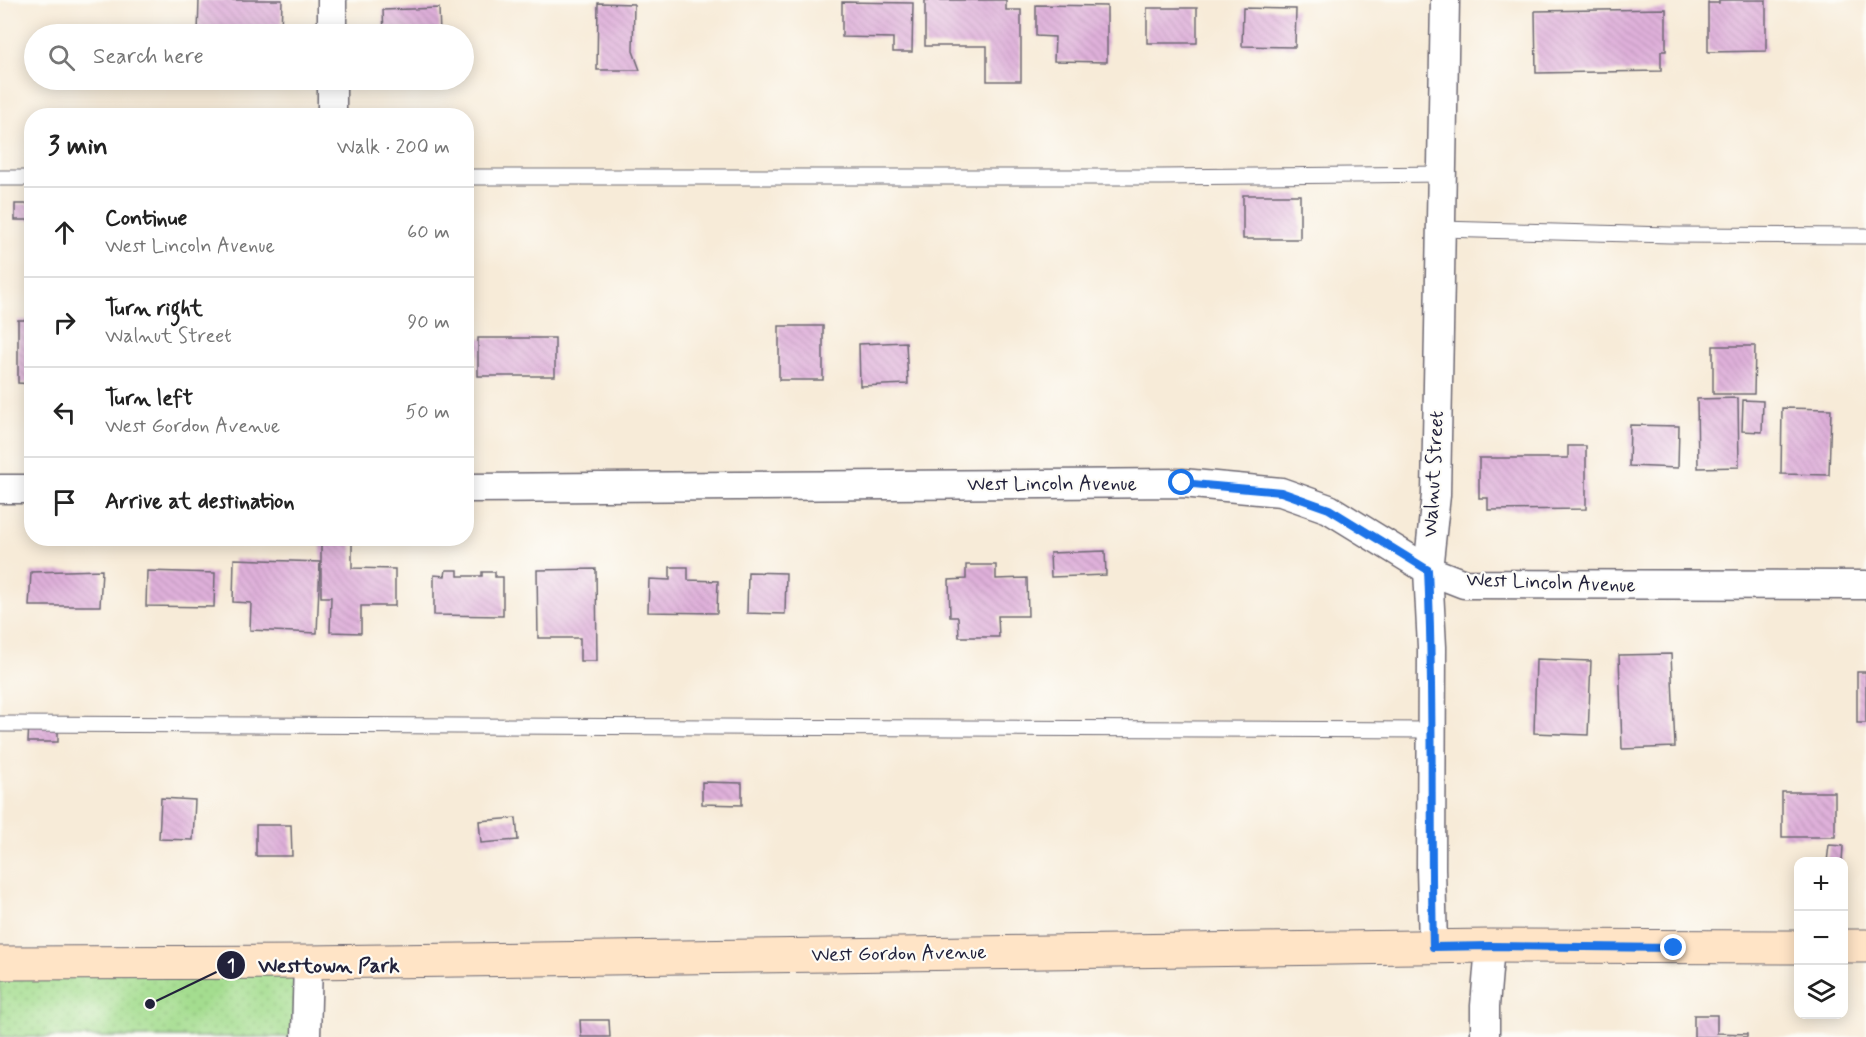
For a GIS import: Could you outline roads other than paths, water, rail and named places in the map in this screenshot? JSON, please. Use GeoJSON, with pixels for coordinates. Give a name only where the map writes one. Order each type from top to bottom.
{"type":"FeatureCollection","features":[{"type":"Feature","properties":{"kind":"street"},"geometry":{"type":"LineString","coordinates":[[332,0],[332,24]]}},
{"type":"Feature","properties":{"kind":"street","name":"Walnut Street"},"geometry":{"type":"LineString","coordinates":[[1433,947],[1432,647],[1428,570],[1436,495],[1445,0]]}},
{"type":"Feature","properties":{"kind":"street"},"geometry":{"type":"LineString","coordinates":[[332,90],[332,108]]}},
{"type":"Feature","properties":{"kind":"street","name":"West Lincoln Avenue"},"geometry":{"type":"LineString","coordinates":[[474,488],[1182,483],[1281,492],[1329,509],[1428,570],[1464,584],[1866,585]]}},
{"type":"Feature","properties":{"kind":"street"},"geometry":{"type":"LineString","coordinates":[[0,489],[24,489]]}},
{"type":"Feature","properties":{"kind":"street"},"geometry":{"type":"LineString","coordinates":[[1485,1037],[1490,946]]}},
{"type":"Feature","properties":{"kind":"street","name":"West Gordon Avenue"},"geometry":{"type":"LineString","coordinates":[[0,963],[308,962],[1490,946],[1794,947]]}},
{"type":"Feature","properties":{"kind":"street"},"geometry":{"type":"LineString","coordinates":[[1848,946],[1866,946]]}},
{"type":"Feature","properties":{"kind":"street"},"geometry":{"type":"LineString","coordinates":[[306,1037],[308,962]]}},
{"type":"Feature","properties":{"kind":"lane"},"geometry":{"type":"LineString","coordinates":[[474,177],[1173,177],[1442,174]]}},
{"type":"Feature","properties":{"kind":"lane"},"geometry":{"type":"LineString","coordinates":[[0,178],[24,178]]}},
{"type":"Feature","properties":{"kind":"lane"},"geometry":{"type":"LineString","coordinates":[[1441,229],[1670,235],[1866,236]]}},
{"type":"Feature","properties":{"kind":"lane"},"geometry":{"type":"LineString","coordinates":[[0,724],[1431,730]]}},
{"type":"Feature","properties":{"kind":"place","name":"Westtown Park"},"geometry":{"type":"Point","coordinates":[150,1004]}}]}
